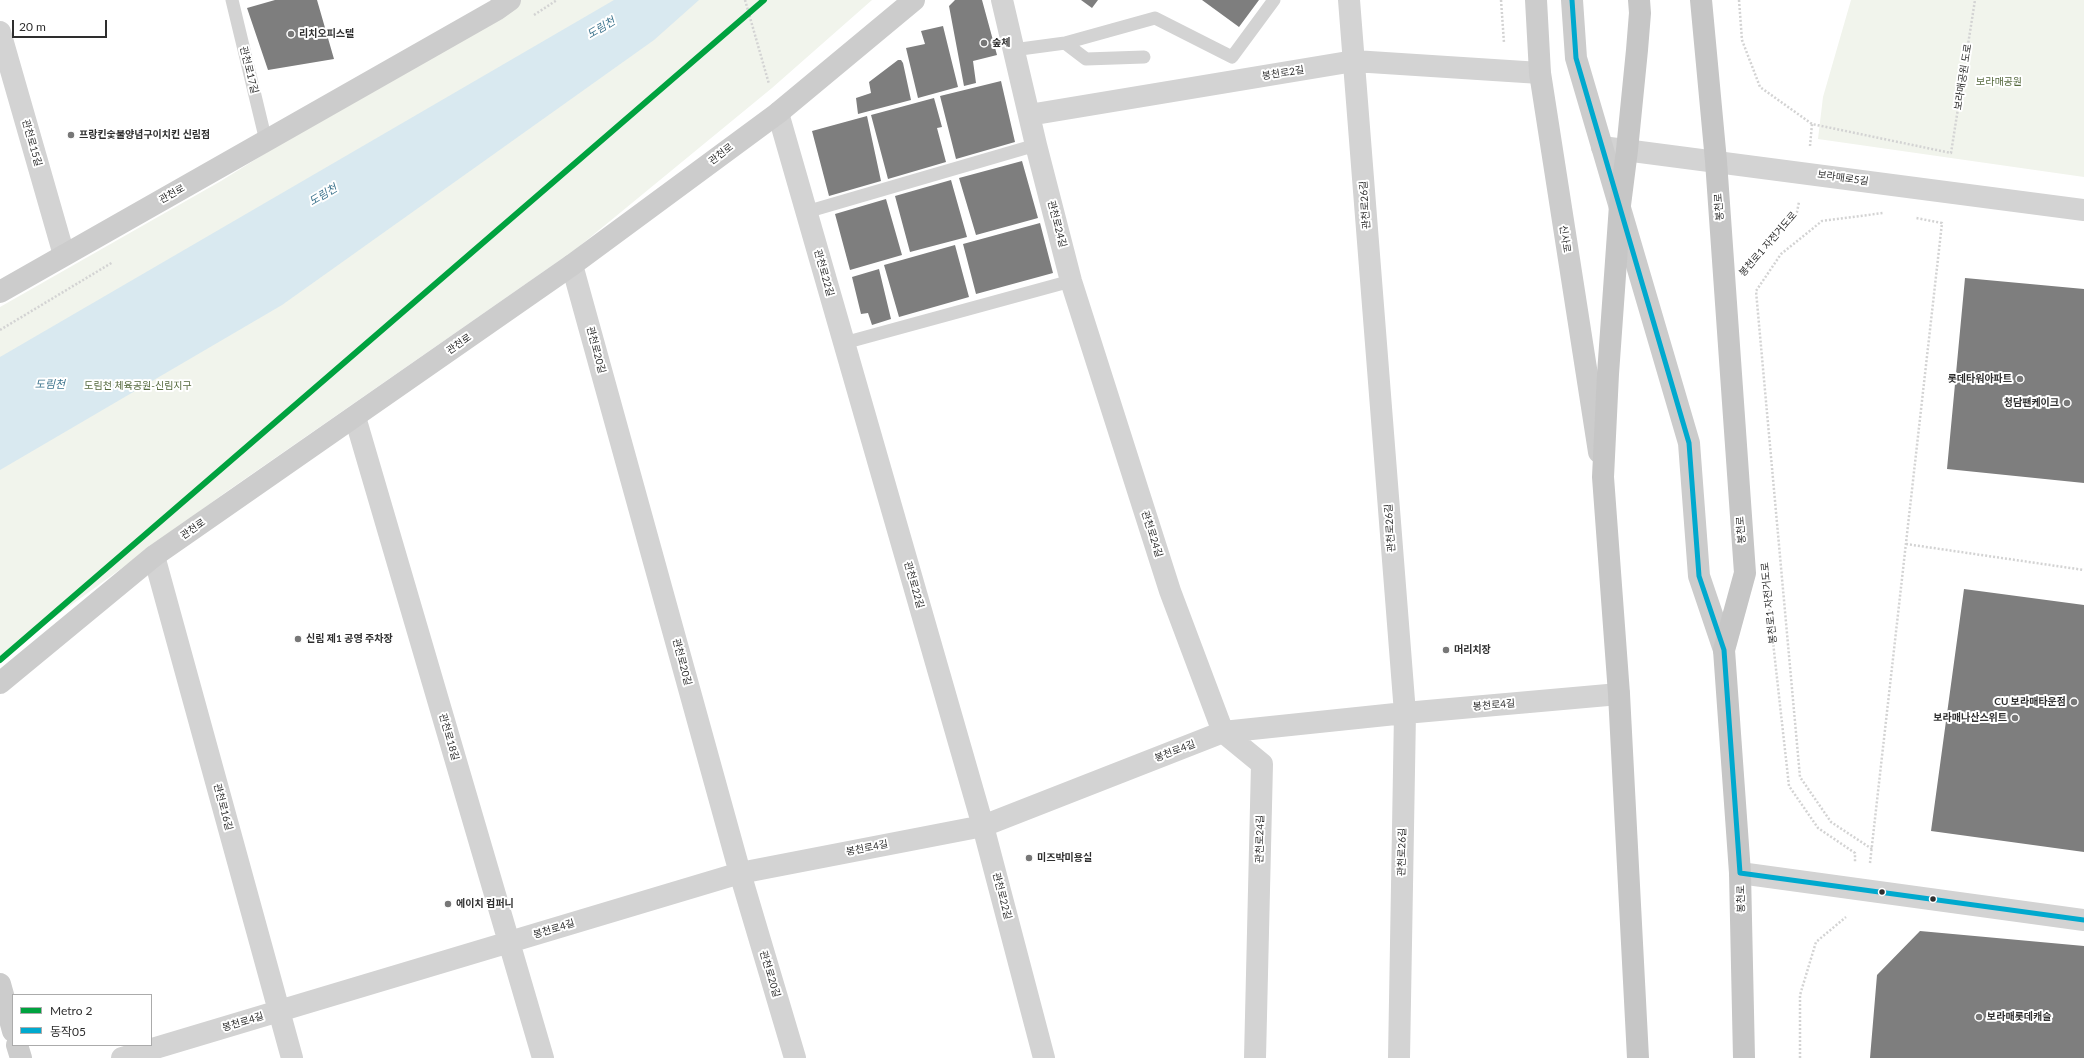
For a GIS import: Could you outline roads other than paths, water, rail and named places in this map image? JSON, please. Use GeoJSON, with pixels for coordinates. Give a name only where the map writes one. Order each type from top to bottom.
{"type":"FeatureCollection","features":[{"type":"Feature","properties":{"kind":"main road","name":"관천로"},"geometry":{"type":"LineString","coordinates":[[0,683],[154,556],[572,265],[778,113],[914,0]]}},
{"type":"Feature","properties":{"kind":"main road","name":"신사로"},"geometry":{"type":"LineString","coordinates":[[1536,0],[1540,73],[1603,476]]}},
{"type":"Feature","properties":{"kind":"main road"},"geometry":{"type":"LineString","coordinates":[[1572,0],[1576,58],[1690,443],[1699,576],[1724,650]]}},
{"type":"Feature","properties":{"kind":"main road"},"geometry":{"type":"LineString","coordinates":[[1638,1058],[1619,694],[1603,476],[1608,374],[1620,205],[1627,150],[1640,0]]}},
{"type":"Feature","properties":{"kind":"main road","name":"봉천로"},"geometry":{"type":"LineString","coordinates":[[1701,0],[1716,161],[1744,573],[1724,650],[1740,873],[1744,1058]]}},
{"type":"Feature","properties":{"kind":"main road","name":"관천로"},"geometry":{"type":"LineString","coordinates":[[0,292],[266,141],[500,3]]}},
{"type":"Feature","properties":{"kind":"main road"},"geometry":{"type":"LineString","coordinates":[[0,984],[12,1027]]}},
{"type":"Feature","properties":{"kind":"main road"},"geometry":{"type":"LineString","coordinates":[[17,1046],[21,1058]]}},
{"type":"Feature","properties":{"kind":"street","name":"관천로24길"},"geometry":{"type":"LineString","coordinates":[[1002,0],[1036,146],[1071,281],[1170,591],[1223,732],[1262,764],[1255,1058]]}},
{"type":"Feature","properties":{"kind":"street","name":"관천로26길"},"geometry":{"type":"LineString","coordinates":[[1349,0],[1405,713],[1399,1058]]}},
{"type":"Feature","properties":{"kind":"street","name":"관천로15길"},"geometry":{"type":"LineString","coordinates":[[0,32],[64,255]]}},
{"type":"Feature","properties":{"kind":"street","name":"봉천로2길"},"geometry":{"type":"LineString","coordinates":[[1029,115],[1354,61],[1540,73]]}},
{"type":"Feature","properties":{"kind":"street","name":"관천로22길"},"geometry":{"type":"LineString","coordinates":[[778,113],[983,826],[1044,1058]]}},
{"type":"Feature","properties":{"kind":"street","name":"보라매로5길"},"geometry":{"type":"LineString","coordinates":[[1602,147],[2084,210]]}},
{"type":"Feature","properties":{"kind":"street","name":"관천로20길"},"geometry":{"type":"LineString","coordinates":[[572,265],[740,873],[795,1058]]}},
{"type":"Feature","properties":{"kind":"street","name":"관천로18길"},"geometry":{"type":"LineString","coordinates":[[355,417],[543,1058]]}},
{"type":"Feature","properties":{"kind":"street","name":"관천로16길"},"geometry":{"type":"LineString","coordinates":[[154,556],[292,1058]]}},
{"type":"Feature","properties":{"kind":"street","name":"봉천로4길"},"geometry":{"type":"LineString","coordinates":[[122,1058],[740,873],[983,826],[1223,732],[1405,713],[1619,694]]}},
{"type":"Feature","properties":{"kind":"street"},"geometry":{"type":"LineString","coordinates":[[1740,873],[2084,920]]}},
{"type":"Feature","properties":{"kind":"lane","name":"관천로17길"},"geometry":{"type":"LineString","coordinates":[[232,0],[266,141]]}},
{"type":"Feature","properties":{"kind":"lane"},"geometry":{"type":"LineString","coordinates":[[1013,50],[1065,43],[1155,18],[1232,57],[1274,0]]}},
{"type":"Feature","properties":{"kind":"lane"},"geometry":{"type":"LineString","coordinates":[[1065,43],[1086,59],[1144,57]]}},
{"type":"Feature","properties":{"kind":"lane"},"geometry":{"type":"LineString","coordinates":[[806,212],[1036,146]]}},
{"type":"Feature","properties":{"kind":"lane"},"geometry":{"type":"LineString","coordinates":[[844,343],[1071,281]]}},
{"type":"Feature","properties":{"kind":"water","name":"도림천"},"geometry":{"type":"Polygon","coordinates":[[[614,0],[699,0],[654,40],[282,305],[0,470],[0,357],[614,0]]]}},
{"type":"Feature","properties":{"kind":"metro line","name":"2"},"geometry":{"type":"LineString","coordinates":[[0,660],[764,0]]}},
{"type":"Feature","properties":{"kind":"place","name":"리치오피스텔"},"geometry":{"type":"Point","coordinates":[291,34]}},
{"type":"Feature","properties":{"kind":"place","name":"숲체"},"geometry":{"type":"Point","coordinates":[984,43]}},
{"type":"Feature","properties":{"kind":"place","name":"프랑킨숯불양념구이치킨 신림점"},"geometry":{"type":"Point","coordinates":[71,135]}},
{"type":"Feature","properties":{"kind":"place","name":"롯데타워아파트"},"geometry":{"type":"Point","coordinates":[2020,379]}},
{"type":"Feature","properties":{"kind":"place","name":"청담팬케이크"},"geometry":{"type":"Point","coordinates":[2067,403]}},
{"type":"Feature","properties":{"kind":"place","name":"신림 제1 공영 주차장"},"geometry":{"type":"Point","coordinates":[298,639]}},
{"type":"Feature","properties":{"kind":"place","name":"머리치장"},"geometry":{"type":"Point","coordinates":[1446,650]}},
{"type":"Feature","properties":{"kind":"place","name":"CU 보라매타운점"},"geometry":{"type":"Point","coordinates":[2074,702]}},
{"type":"Feature","properties":{"kind":"place","name":"보라매나산스위트"},"geometry":{"type":"Point","coordinates":[2015,718]}},
{"type":"Feature","properties":{"kind":"place","name":"미즈박미용실"},"geometry":{"type":"Point","coordinates":[1029,858]}},
{"type":"Feature","properties":{"kind":"place","name":"에이치 컴퍼니"},"geometry":{"type":"Point","coordinates":[448,904]}},
{"type":"Feature","properties":{"kind":"place","name":"보라매롯데캐슬"},"geometry":{"type":"Point","coordinates":[1979,1017]}},
{"type":"Feature","properties":{"kind":"park label","name":"보라매공원"},"geometry":{"type":"Point","coordinates":[1999,82]}},
{"type":"Feature","properties":{"kind":"park label","name":"도림천 체육공원-신림지구"},"geometry":{"type":"Point","coordinates":[138,386]}}]}
